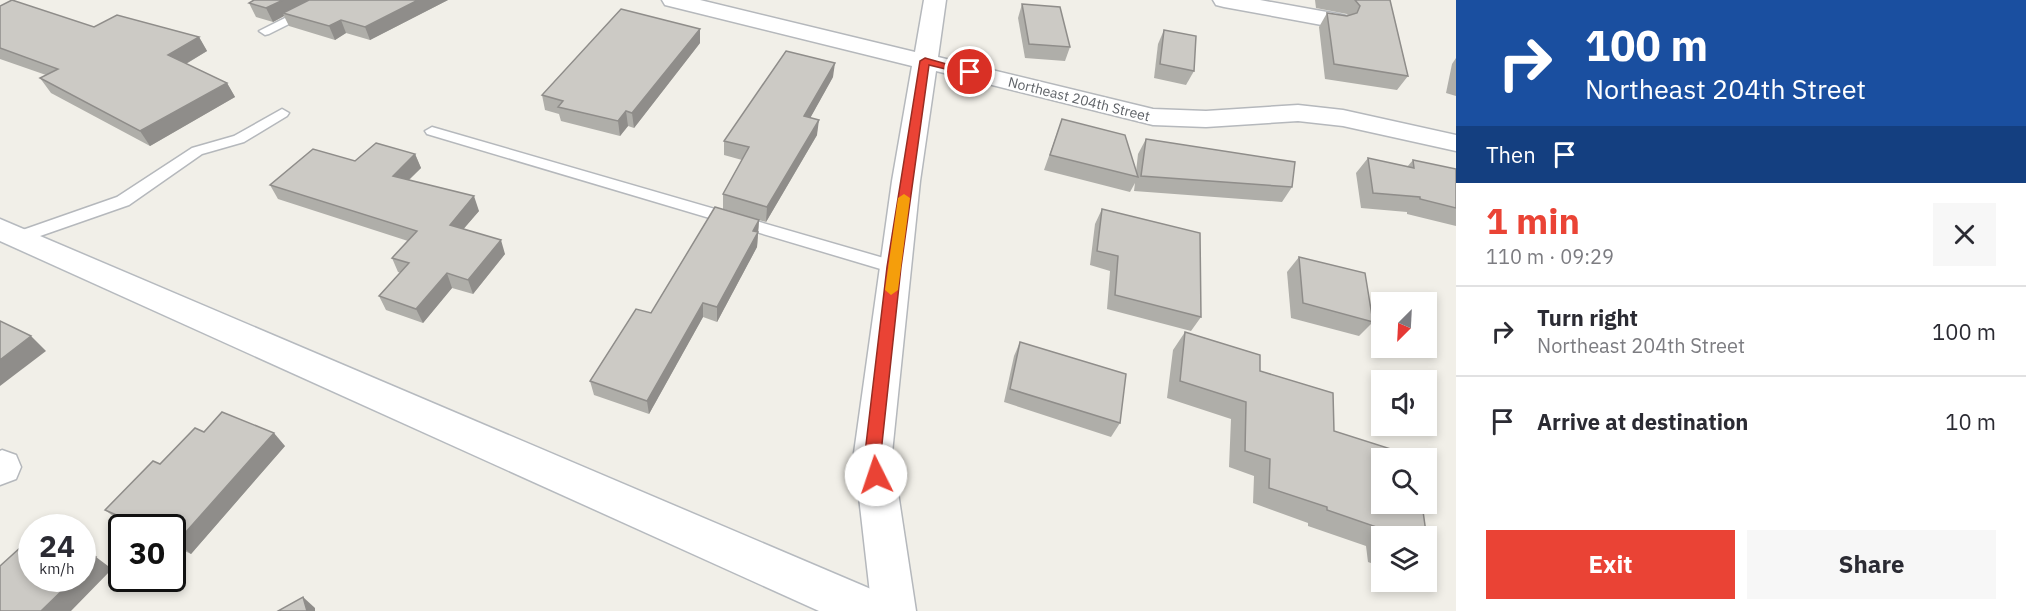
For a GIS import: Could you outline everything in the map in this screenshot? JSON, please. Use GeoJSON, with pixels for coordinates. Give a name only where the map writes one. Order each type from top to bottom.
{"type":"FeatureCollection","features":[{"type":"Feature","properties":{"kind":"street","name":"Northeast 204th Street"},"geometry":{"type":"LineString","coordinates":[[673,0],[1153,117],[1206,118],[1298,113],[1343,118],[1456,143]]}},
{"type":"Feature","properties":{"kind":"street"},"geometry":{"type":"LineString","coordinates":[[894,611],[873,453],[894,267],[935,0]]}},
{"type":"Feature","properties":{"kind":"street"},"geometry":{"type":"LineString","coordinates":[[1224,0],[1338,21]]}},
{"type":"Feature","properties":{"kind":"street"},"geometry":{"type":"LineString","coordinates":[[10,233],[869,611]]}},
{"type":"Feature","properties":{"kind":"lane"},"geometry":{"type":"LineString","coordinates":[[265,31],[331,0]]}},
{"type":"Feature","properties":{"kind":"lane"},"geometry":{"type":"LineString","coordinates":[[10,233],[123,201],[197,151],[239,139],[282,113]]}},
{"type":"Feature","properties":{"kind":"lane"},"geometry":{"type":"LineString","coordinates":[[432,131],[894,267]]}},
{"type":"Feature","properties":{"kind":"building"},"geometry":{"type":"Polygon","coordinates":[[[12,0],[94,27],[117,15],[199,37],[168,55],[227,83],[140,131],[40,78],[58,69],[0,48],[0,6],[12,0]]]}},
{"type":"Feature","properties":{"kind":"building"},"geometry":{"type":"Polygon","coordinates":[[[254,0],[283,0],[266,8],[249,3],[254,0]]]}},
{"type":"Feature","properties":{"kind":"building"},"geometry":{"type":"Polygon","coordinates":[[[309,0],[418,0],[365,27],[341,20],[329,26],[283,13],[309,0]]]}},
{"type":"Feature","properties":{"kind":"building"},"geometry":{"type":"Polygon","coordinates":[[[1355,0],[1390,0],[1408,76],[1334,64],[1327,13],[1347,16],[1357,13],[1360,6],[1355,0]]]}},
{"type":"Feature","properties":{"kind":"building"},"geometry":{"type":"Polygon","coordinates":[[[1022,4],[1060,7],[1070,47],[1029,44],[1022,4]]]}},
{"type":"Feature","properties":{"kind":"building"},"geometry":{"type":"Polygon","coordinates":[[[621,9],[700,29],[632,113],[626,111],[618,121],[558,107],[563,101],[542,95],[621,9]]]}},
{"type":"Feature","properties":{"kind":"building"},"geometry":{"type":"Polygon","coordinates":[[[1164,30],[1196,36],[1194,71],[1160,64],[1164,30]]]}},
{"type":"Feature","properties":{"kind":"building"},"geometry":{"type":"Polygon","coordinates":[[[786,51],[835,63],[804,116],[819,120],[767,207],[723,194],[749,147],[724,141],[786,51]]]}},
{"type":"Feature","properties":{"kind":"building"},"geometry":{"type":"Polygon","coordinates":[[[1062,119],[1125,135],[1138,177],[1050,155],[1062,119]]]}},
{"type":"Feature","properties":{"kind":"building"},"geometry":{"type":"Polygon","coordinates":[[[1146,139],[1295,162],[1292,187],[1141,176],[1146,139]]]}},
{"type":"Feature","properties":{"kind":"building"},"geometry":{"type":"Polygon","coordinates":[[[376,143],[415,154],[393,176],[474,196],[450,225],[501,240],[468,280],[447,273],[416,309],[379,296],[409,263],[392,258],[417,231],[270,185],[313,149],[355,161],[376,143]]]}},
{"type":"Feature","properties":{"kind":"building"},"geometry":{"type":"Polygon","coordinates":[[[1368,158],[1414,168],[1413,160],[1456,169],[1456,208],[1420,199],[1420,197],[1373,193],[1368,158]]]}},
{"type":"Feature","properties":{"kind":"building"},"geometry":{"type":"Polygon","coordinates":[[[715,207],[759,220],[753,231],[758,232],[717,307],[703,303],[647,401],[590,381],[636,309],[651,313],[715,207]]]}},
{"type":"Feature","properties":{"kind":"building"},"geometry":{"type":"Polygon","coordinates":[[[1102,209],[1200,233],[1201,317],[1115,295],[1118,256],[1097,251],[1102,209]]]}},
{"type":"Feature","properties":{"kind":"building"},"geometry":{"type":"Polygon","coordinates":[[[1299,257],[1365,273],[1371,321],[1303,303],[1299,257]]]}},
{"type":"Feature","properties":{"kind":"building"},"geometry":{"type":"Polygon","coordinates":[[[0,321],[31,336],[0,360],[0,321]]]}},
{"type":"Feature","properties":{"kind":"building"},"geometry":{"type":"Polygon","coordinates":[[[1185,332],[1260,355],[1260,371],[1333,393],[1334,431],[1388,448],[1371,448],[1371,514],[1423,514],[1425,526],[1373,526],[1327,510],[1327,507],[1269,488],[1270,459],[1245,451],[1246,402],[1180,381],[1185,332]]]}},
{"type":"Feature","properties":{"kind":"building"},"geometry":{"type":"Polygon","coordinates":[[[1020,342],[1126,374],[1120,423],[1010,389],[1020,342]]]}},
{"type":"Feature","properties":{"kind":"building"},"geometry":{"type":"Polygon","coordinates":[[[222,412],[274,433],[186,532],[186,514],[114,514],[105,510],[153,461],[160,464],[195,428],[204,432],[222,412]]]}},
{"type":"Feature","properties":{"kind":"building"},"geometry":{"type":"Polygon","coordinates":[[[18,550],[18,592],[61,592],[41,611],[0,611],[0,566],[18,550]]]}},
{"type":"Feature","properties":{"kind":"building"},"geometry":{"type":"Polygon","coordinates":[[[303,597],[307,611],[278,611],[303,597]]]}},
{"type":"Feature","properties":{"kind":"slow traffic"},"geometry":{"type":"LineString","coordinates":[[891,290],[904,198]]}},
{"type":"Feature","properties":{"kind":"route"},"geometry":{"type":"LineString","coordinates":[[876,475],[873,453],[894,267],[925,61],[970,72]]}}]}
